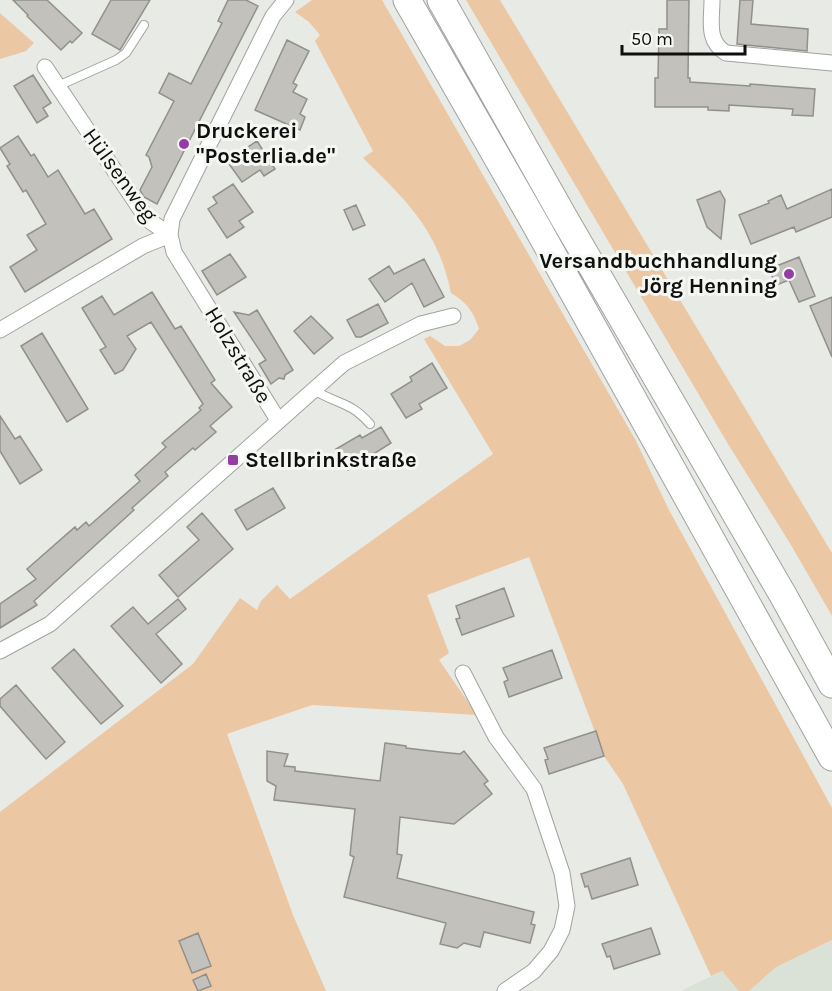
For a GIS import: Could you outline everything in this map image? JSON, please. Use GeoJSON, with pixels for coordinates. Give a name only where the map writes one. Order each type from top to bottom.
{"type":"FeatureCollection","features":[{"type":"Feature","properties":{"kind":"highway"},"geometry":{"type":"LineString","coordinates":[[407,0],[569,283],[832,758]]}},
{"type":"Feature","properties":{"kind":"highway"},"geometry":{"type":"LineString","coordinates":[[441,0],[832,684]]}},
{"type":"Feature","properties":{"kind":"street"},"geometry":{"type":"LineString","coordinates":[[170,235],[172,219],[273,16],[286,0]]}},
{"type":"Feature","properties":{"kind":"street"},"geometry":{"type":"LineString","coordinates":[[712,0],[711,33],[717,48],[726,53],[832,63]]}},
{"type":"Feature","properties":{"kind":"street","name":"Hülsenweg"},"geometry":{"type":"LineString","coordinates":[[45,68],[147,219],[170,235]]}},
{"type":"Feature","properties":{"kind":"street","name":"Hülsenweg"},"geometry":{"type":"LineString","coordinates":[[0,330],[143,246],[170,235]]}},
{"type":"Feature","properties":{"kind":"street","name":"Holzstraße"},"geometry":{"type":"LineString","coordinates":[[0,651],[50,624],[278,420],[174,252],[170,235]]}},
{"type":"Feature","properties":{"kind":"street"},"geometry":{"type":"LineString","coordinates":[[278,420],[344,363],[421,324],[453,316]]}},
{"type":"Feature","properties":{"kind":"street"},"geometry":{"type":"LineString","coordinates":[[463,673],[496,737],[534,789],[562,873],[567,906],[562,930],[551,951],[534,971],[505,991]]}},
{"type":"Feature","properties":{"kind":"lane"},"geometry":{"type":"LineString","coordinates":[[58,86],[116,60],[126,53],[144,26]]}},
{"type":"Feature","properties":{"kind":"lane"},"geometry":{"type":"LineString","coordinates":[[314,390],[324,397],[349,405],[359,411],[370,424]]}},
{"type":"Feature","properties":{"kind":"shaded area"},"geometry":{"type":"Polygon","coordinates":[[[312,0],[382,0],[635,439],[669,510],[832,808],[832,940],[776,967],[749,991],[739,991],[722,971],[711,976],[623,784],[604,756],[529,557],[427,595],[449,653],[439,660],[477,715],[312,705],[227,734],[293,915],[326,991],[0,991],[0,812],[193,664],[240,598],[257,610],[261,601],[277,585],[290,599],[493,454],[424,339],[430,336],[445,346],[459,346],[470,340],[479,329],[477,323],[469,308],[451,293],[438,251],[419,218],[363,158],[373,151],[315,41],[320,35],[309,22],[295,12],[312,0]]]}},
{"type":"Feature","properties":{"kind":"shaded area"},"geometry":{"type":"Polygon","coordinates":[[[466,0],[500,0],[832,553],[832,616],[728,444],[466,0]]]}},
{"type":"Feature","properties":{"kind":"shaded area"},"geometry":{"type":"Polygon","coordinates":[[[0,13],[34,43],[26,51],[0,59],[0,13]]]}},
{"type":"Feature","properties":{"kind":"shaded area"},"geometry":{"type":"Polygon","coordinates":[[[832,940],[832,991],[749,991],[776,967],[832,940]]]}},
{"type":"Feature","properties":{"kind":"shaded area"},"geometry":{"type":"Polygon","coordinates":[[[722,971],[739,991],[681,991],[722,971]]]}},
{"type":"Feature","properties":{"kind":"building"},"geometry":{"type":"Polygon","coordinates":[[[13,0],[47,0],[82,33],[61,50],[13,0]]]}},
{"type":"Feature","properties":{"kind":"building"},"geometry":{"type":"Polygon","coordinates":[[[111,0],[150,0],[120,50],[92,34],[111,0]]]}},
{"type":"Feature","properties":{"kind":"building"},"geometry":{"type":"Polygon","coordinates":[[[228,0],[246,0],[258,6],[157,204],[144,197],[140,190],[152,167],[146,155],[174,101],[159,93],[169,73],[191,84],[222,23],[218,21],[228,0]]]}},
{"type":"Feature","properties":{"kind":"building"},"geometry":{"type":"Polygon","coordinates":[[[667,0],[689,0],[688,78],[690,82],[815,89],[813,116],[792,115],[793,109],[729,105],[729,111],[708,110],[708,107],[655,107],[659,29],[667,29],[667,0]]]}},
{"type":"Feature","properties":{"kind":"building"},"geometry":{"type":"Polygon","coordinates":[[[740,0],[753,0],[751,24],[808,29],[807,51],[737,44],[740,0]]]}},
{"type":"Feature","properties":{"kind":"building"},"geometry":{"type":"Polygon","coordinates":[[[287,40],[309,51],[293,83],[297,85],[293,92],[307,99],[300,114],[305,117],[300,130],[255,110],[287,40]]]}},
{"type":"Feature","properties":{"kind":"building"},"geometry":{"type":"Polygon","coordinates":[[[33,75],[51,103],[43,108],[48,116],[37,123],[14,86],[33,75]]]}},
{"type":"Feature","properties":{"kind":"building"},"geometry":{"type":"Polygon","coordinates":[[[18,136],[31,156],[34,154],[48,177],[58,170],[85,214],[94,209],[112,239],[25,292],[10,267],[37,250],[27,235],[46,224],[26,190],[23,192],[7,166],[10,164],[0,148],[18,136]]]}},
{"type":"Feature","properties":{"kind":"building"},"geometry":{"type":"Polygon","coordinates":[[[257,141],[275,169],[264,176],[260,170],[242,182],[229,164],[235,160],[233,157],[257,141]]]}},
{"type":"Feature","properties":{"kind":"building"},"geometry":{"type":"Polygon","coordinates":[[[233,184],[253,212],[239,221],[244,227],[227,238],[208,209],[217,203],[213,197],[233,184]]]}},
{"type":"Feature","properties":{"kind":"building"},"geometry":{"type":"Polygon","coordinates":[[[832,189],[832,217],[796,232],[794,227],[751,244],[739,215],[769,203],[768,201],[781,195],[787,209],[832,189]]]}},
{"type":"Feature","properties":{"kind":"building"},"geometry":{"type":"Polygon","coordinates":[[[720,191],[725,200],[721,239],[707,227],[697,200],[720,191]]]}},
{"type":"Feature","properties":{"kind":"building"},"geometry":{"type":"Polygon","coordinates":[[[356,205],[365,225],[353,230],[344,210],[356,205]]]}},
{"type":"Feature","properties":{"kind":"building"},"geometry":{"type":"Polygon","coordinates":[[[230,254],[246,277],[217,295],[202,271],[230,254]]]}},
{"type":"Feature","properties":{"kind":"building","name":"Versandbuchhandlung Jörg Henning"},"geometry":{"type":"Polygon","coordinates":[[[799,257],[815,296],[799,302],[789,280],[776,285],[769,269],[799,257]]]}},
{"type":"Feature","properties":{"kind":"building"},"geometry":{"type":"Polygon","coordinates":[[[424,259],[444,297],[424,307],[412,283],[385,302],[369,279],[389,266],[394,274],[424,259]]]}},
{"type":"Feature","properties":{"kind":"building"},"geometry":{"type":"Polygon","coordinates":[[[152,292],[175,329],[181,326],[215,380],[211,383],[232,407],[210,426],[216,432],[165,472],[168,476],[132,508],[134,510],[34,601],[37,605],[0,628],[0,604],[36,579],[27,569],[75,527],[77,530],[86,522],[89,526],[140,481],[135,475],[166,447],[162,443],[201,410],[199,408],[203,404],[151,322],[127,336],[136,349],[123,370],[115,374],[100,350],[106,347],[82,308],[102,296],[114,315],[152,292]]]}},
{"type":"Feature","properties":{"kind":"building"},"geometry":{"type":"Polygon","coordinates":[[[832,297],[832,357],[810,306],[832,297]]]}},
{"type":"Feature","properties":{"kind":"building"},"geometry":{"type":"Polygon","coordinates":[[[378,304],[388,323],[361,337],[356,337],[347,320],[378,304]]]}},
{"type":"Feature","properties":{"kind":"building"},"geometry":{"type":"Polygon","coordinates":[[[257,310],[293,370],[285,375],[284,379],[279,378],[271,384],[259,364],[266,360],[234,312],[249,315],[257,310]]]}},
{"type":"Feature","properties":{"kind":"building"},"geometry":{"type":"Polygon","coordinates":[[[311,316],[333,338],[314,354],[294,331],[311,316]]]}},
{"type":"Feature","properties":{"kind":"building"},"geometry":{"type":"Polygon","coordinates":[[[42,333],[88,409],[67,422],[21,346],[42,333]]]}},
{"type":"Feature","properties":{"kind":"building"},"geometry":{"type":"Polygon","coordinates":[[[432,363],[447,388],[419,404],[422,409],[406,418],[391,394],[412,381],[410,377],[432,363]]]}},
{"type":"Feature","properties":{"kind":"building"},"geometry":{"type":"Polygon","coordinates":[[[0,416],[15,439],[20,436],[42,470],[20,484],[0,451],[0,416]]]}},
{"type":"Feature","properties":{"kind":"building"},"geometry":{"type":"Polygon","coordinates":[[[381,427],[391,443],[348,470],[336,449],[360,435],[362,438],[381,427]]]}},
{"type":"Feature","properties":{"kind":"building"},"geometry":{"type":"Polygon","coordinates":[[[273,488],[285,508],[247,530],[235,510],[273,488]]]}},
{"type":"Feature","properties":{"kind":"building"},"geometry":{"type":"Polygon","coordinates":[[[202,513],[233,549],[178,597],[159,575],[199,540],[187,527],[202,513]]]}},
{"type":"Feature","properties":{"kind":"building"},"geometry":{"type":"Polygon","coordinates":[[[504,588],[514,616],[462,635],[456,619],[460,618],[456,606],[504,588]]]}},
{"type":"Feature","properties":{"kind":"building"},"geometry":{"type":"Polygon","coordinates":[[[178,599],[186,609],[156,634],[182,664],[161,683],[111,626],[133,607],[148,624],[178,599]]]}},
{"type":"Feature","properties":{"kind":"building"},"geometry":{"type":"Polygon","coordinates":[[[74,649],[123,706],[101,724],[52,668],[74,649]]]}},
{"type":"Feature","properties":{"kind":"building"},"geometry":{"type":"Polygon","coordinates":[[[552,650],[562,678],[509,697],[504,682],[508,680],[503,668],[552,650]]]}},
{"type":"Feature","properties":{"kind":"building"},"geometry":{"type":"Polygon","coordinates":[[[16,685],[65,742],[46,759],[0,706],[0,699],[16,685]]]}},
{"type":"Feature","properties":{"kind":"building"},"geometry":{"type":"Polygon","coordinates":[[[596,731],[604,756],[549,774],[545,760],[548,759],[544,748],[596,731]]]}},
{"type":"Feature","properties":{"kind":"building"},"geometry":{"type":"Polygon","coordinates":[[[385,743],[440,752],[460,754],[464,751],[488,781],[484,784],[492,794],[454,824],[400,817],[397,854],[402,855],[397,878],[534,912],[531,924],[535,925],[530,943],[484,932],[480,947],[464,943],[457,948],[440,944],[446,923],[344,897],[354,857],[350,855],[355,809],[274,800],[276,786],[267,781],[267,751],[288,754],[284,766],[295,767],[295,771],[380,781],[385,743]]]}},
{"type":"Feature","properties":{"kind":"building"},"geometry":{"type":"Polygon","coordinates":[[[630,858],[638,885],[592,899],[581,874],[630,858]]]}},
{"type":"Feature","properties":{"kind":"building"},"geometry":{"type":"Polygon","coordinates":[[[651,928],[660,954],[614,969],[610,956],[607,957],[602,944],[651,928]]]}},
{"type":"Feature","properties":{"kind":"building"},"geometry":{"type":"Polygon","coordinates":[[[198,933],[211,966],[192,973],[179,941],[198,933]]]}},
{"type":"Feature","properties":{"kind":"building"},"geometry":{"type":"Polygon","coordinates":[[[206,974],[211,986],[198,991],[193,980],[206,974]]]}},
{"type":"Feature","properties":{"kind":"place","name":"Druckerei \"Posterlia.de\""},"geometry":{"type":"Point","coordinates":[184,144]}},
{"type":"Feature","properties":{"kind":"place","name":"Versandbuchhandlung Jörg Henning"},"geometry":{"type":"Point","coordinates":[789,274]}},
{"type":"Feature","properties":{"kind":"place","name":"Stellbrinkstraße"},"geometry":{"type":"Point","coordinates":[233,460]}}]}
